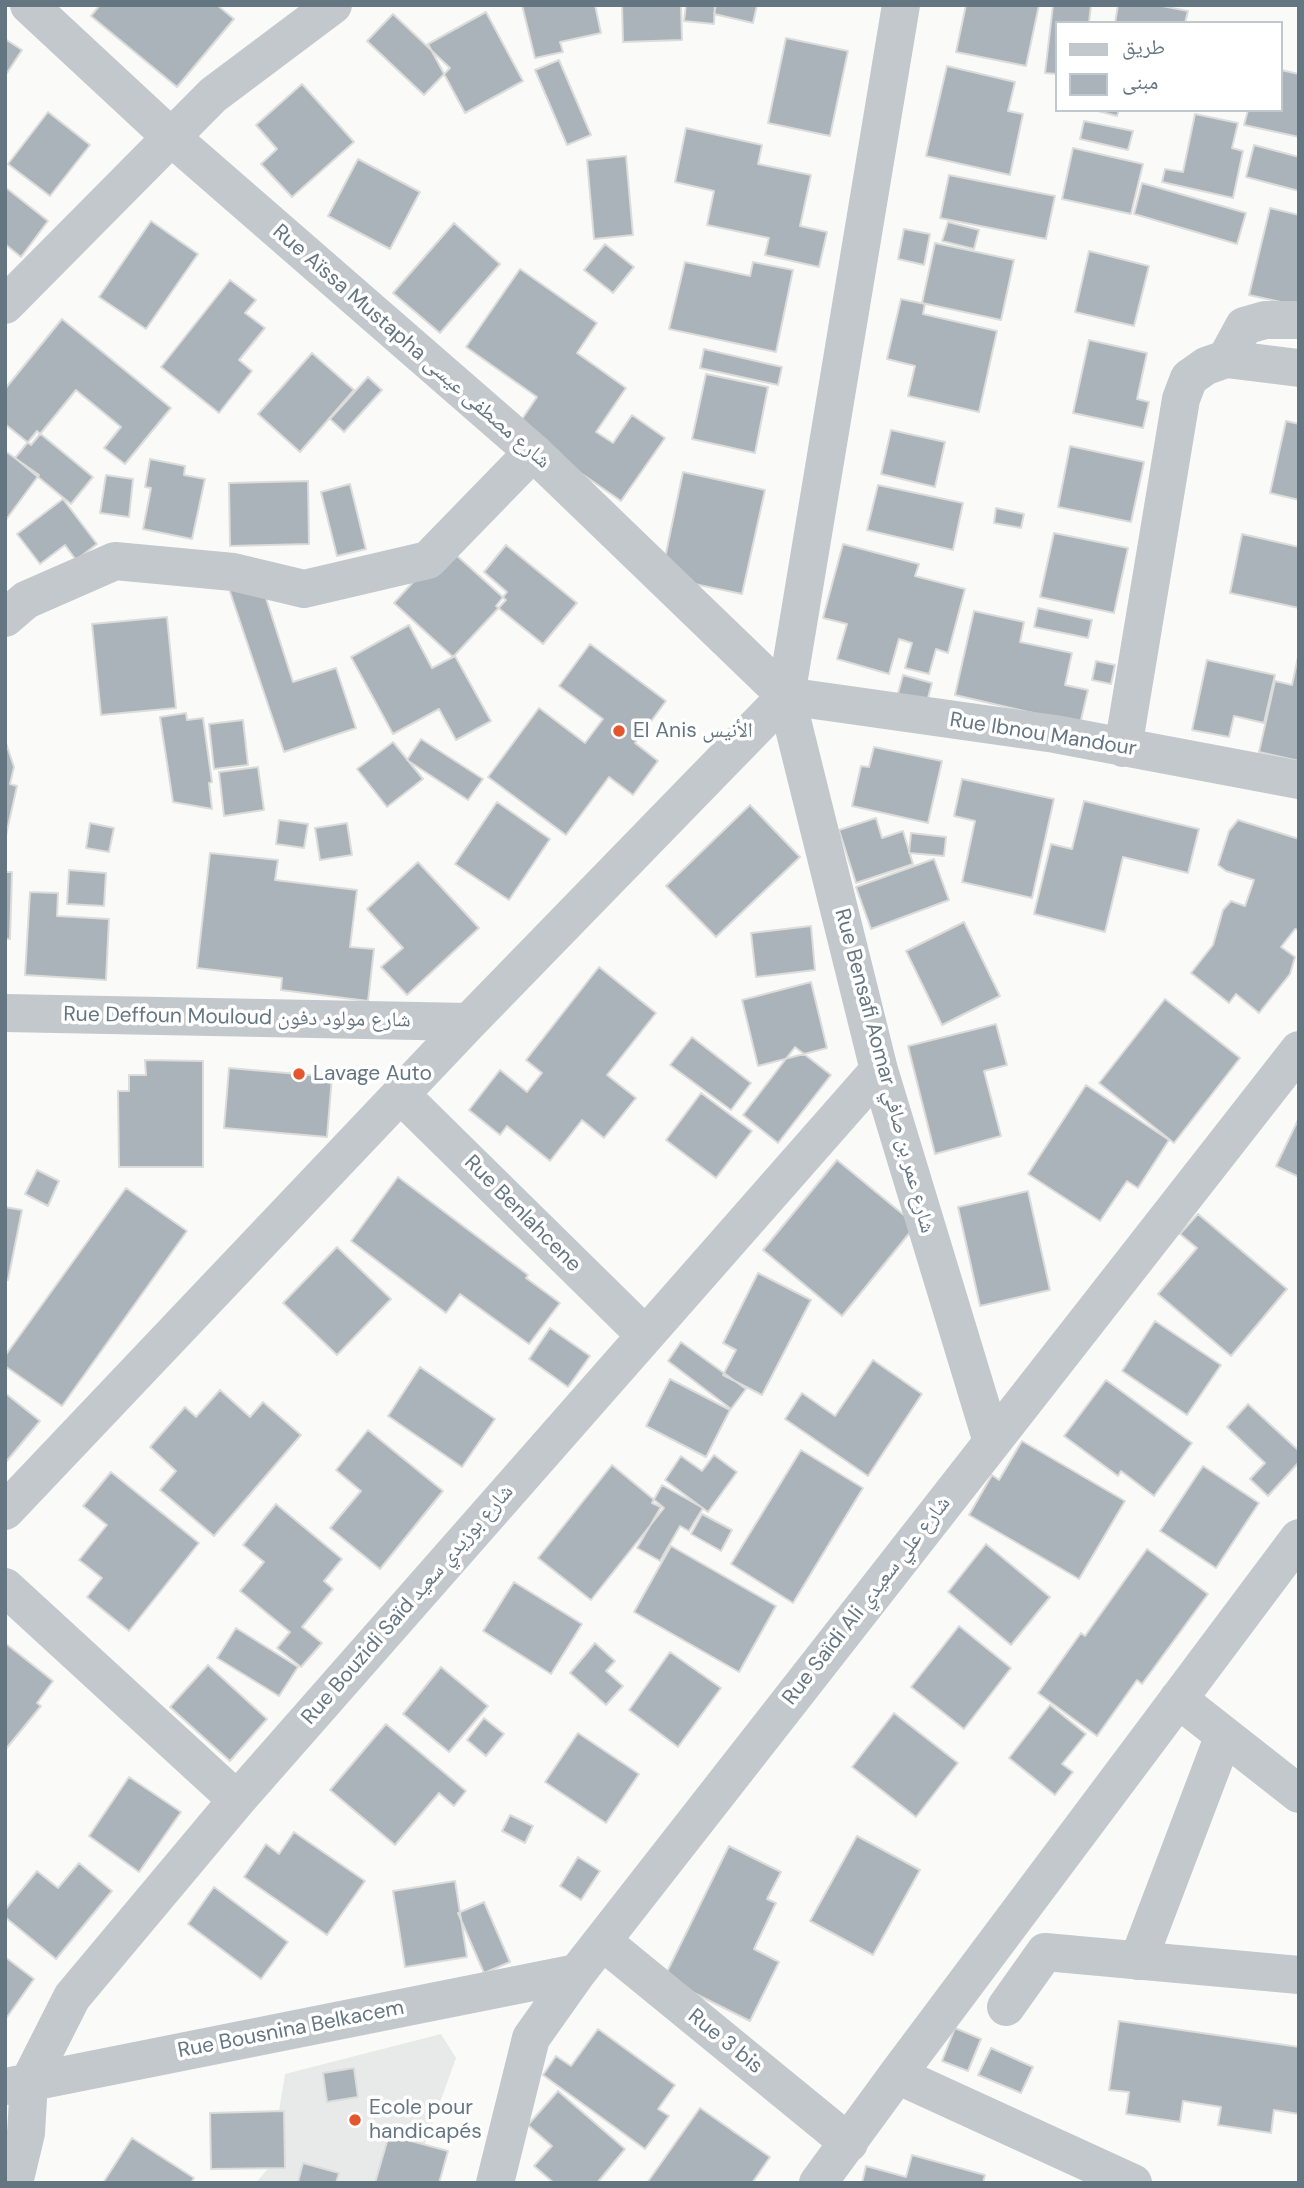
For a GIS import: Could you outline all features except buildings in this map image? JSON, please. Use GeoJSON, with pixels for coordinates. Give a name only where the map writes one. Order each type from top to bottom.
{"type":"FeatureCollection","features":[{"type":"Feature","properties":{"kind":"street","name":"Rue Aïssa Mustapha شارع مصطفى عيسى"},"geometry":{"type":"LineString","coordinates":[[29,5],[171,137],[533,452],[786,696]]}},
{"type":"Feature","properties":{"kind":"street"},"geometry":{"type":"LineString","coordinates":[[5,305],[213,94],[333,5]]}},
{"type":"Feature","properties":{"kind":"street"},"geometry":{"type":"LineString","coordinates":[[5,1511],[400,1094],[786,696],[901,5]]}},
{"type":"Feature","properties":{"kind":"street"},"geometry":{"type":"LineString","coordinates":[[1226,359],[1244,326],[1265,320],[1299,320]]}},
{"type":"Feature","properties":{"kind":"street"},"geometry":{"type":"LineString","coordinates":[[1123,748],[1181,399],[1189,378],[1206,366],[1226,359],[1299,368]]}},
{"type":"Feature","properties":{"kind":"street"},"geometry":{"type":"LineString","coordinates":[[5,618],[26,600],[115,561],[233,572],[304,589],[428,560],[533,452]]}},
{"type":"Feature","properties":{"kind":"street","name":"Rue Ibnou Mandour"},"geometry":{"type":"LineString","coordinates":[[786,696],[1055,734],[1299,780]]}},
{"type":"Feature","properties":{"kind":"street","name":"Rue Bensafi Aomar شارع عمر بن صافي"},"geometry":{"type":"LineString","coordinates":[[786,696],[879,1070],[992,1443]]}},
{"type":"Feature","properties":{"kind":"street","name":"Rue Deffoun Mouloud شارع مولود دفون"},"geometry":{"type":"LineString","coordinates":[[5,1013],[469,1022]]}},
{"type":"Feature","properties":{"kind":"street","name":"Rue Saïdi Ali شارع علي سعيدي"},"geometry":{"type":"LineString","coordinates":[[495,2183],[531,2038],[577,1973],[1299,1050]]}},
{"type":"Feature","properties":{"kind":"street","name":"Rue Bouzidi Saïd شارع بوزيدي سعيد"},"geometry":{"type":"LineString","coordinates":[[14,2183],[26,2133],[17,2085],[72,1997],[237,1800],[879,1070]]}},
{"type":"Feature","properties":{"kind":"street","name":"Rue Benlahcene"},"geometry":{"type":"LineString","coordinates":[[400,1094],[644,1335]]}},
{"type":"Feature","properties":{"kind":"street"},"geometry":{"type":"LineString","coordinates":[[818,2183],[1299,1538]]}},
{"type":"Feature","properties":{"kind":"street"},"geometry":{"type":"LineString","coordinates":[[5,1587],[237,1800]]}},
{"type":"Feature","properties":{"kind":"street"},"geometry":{"type":"LineString","coordinates":[[1178,1699],[1299,1794]]}},
{"type":"Feature","properties":{"kind":"street"},"geometry":{"type":"LineString","coordinates":[[1138,1961],[1224,1735]]}},
{"type":"Feature","properties":{"kind":"street","name":"Rue 3 bis"},"geometry":{"type":"LineString","coordinates":[[602,1941],[849,2143]]}},
{"type":"Feature","properties":{"kind":"street"},"geometry":{"type":"LineString","coordinates":[[1006,2007],[1045,1952],[1299,1975]]}},
{"type":"Feature","properties":{"kind":"street","name":"Rue Bousnina Belkacem"},"geometry":{"type":"LineString","coordinates":[[17,2085],[577,1973]]}},
{"type":"Feature","properties":{"kind":"street"},"geometry":{"type":"LineString","coordinates":[[897,2075],[1133,2183]]}},
{"type":"Feature","properties":{"kind":"shaded area","name":"Ecole pour handicapés"},"geometry":{"type":"Polygon","coordinates":[[[441,2034],[456,2058],[411,2183],[256,2183],[270,2166],[285,2074],[441,2034]]]}},
{"type":"Feature","properties":{"kind":"place","name":"El Anis الأنيس"},"geometry":{"type":"Point","coordinates":[619,731]}},
{"type":"Feature","properties":{"kind":"place","name":"Lavage Auto"},"geometry":{"type":"Point","coordinates":[299,1074]}},
{"type":"Feature","properties":{"kind":"place","name":"Ecole pour handicapés"},"geometry":{"type":"Point","coordinates":[355,2120]}}]}
